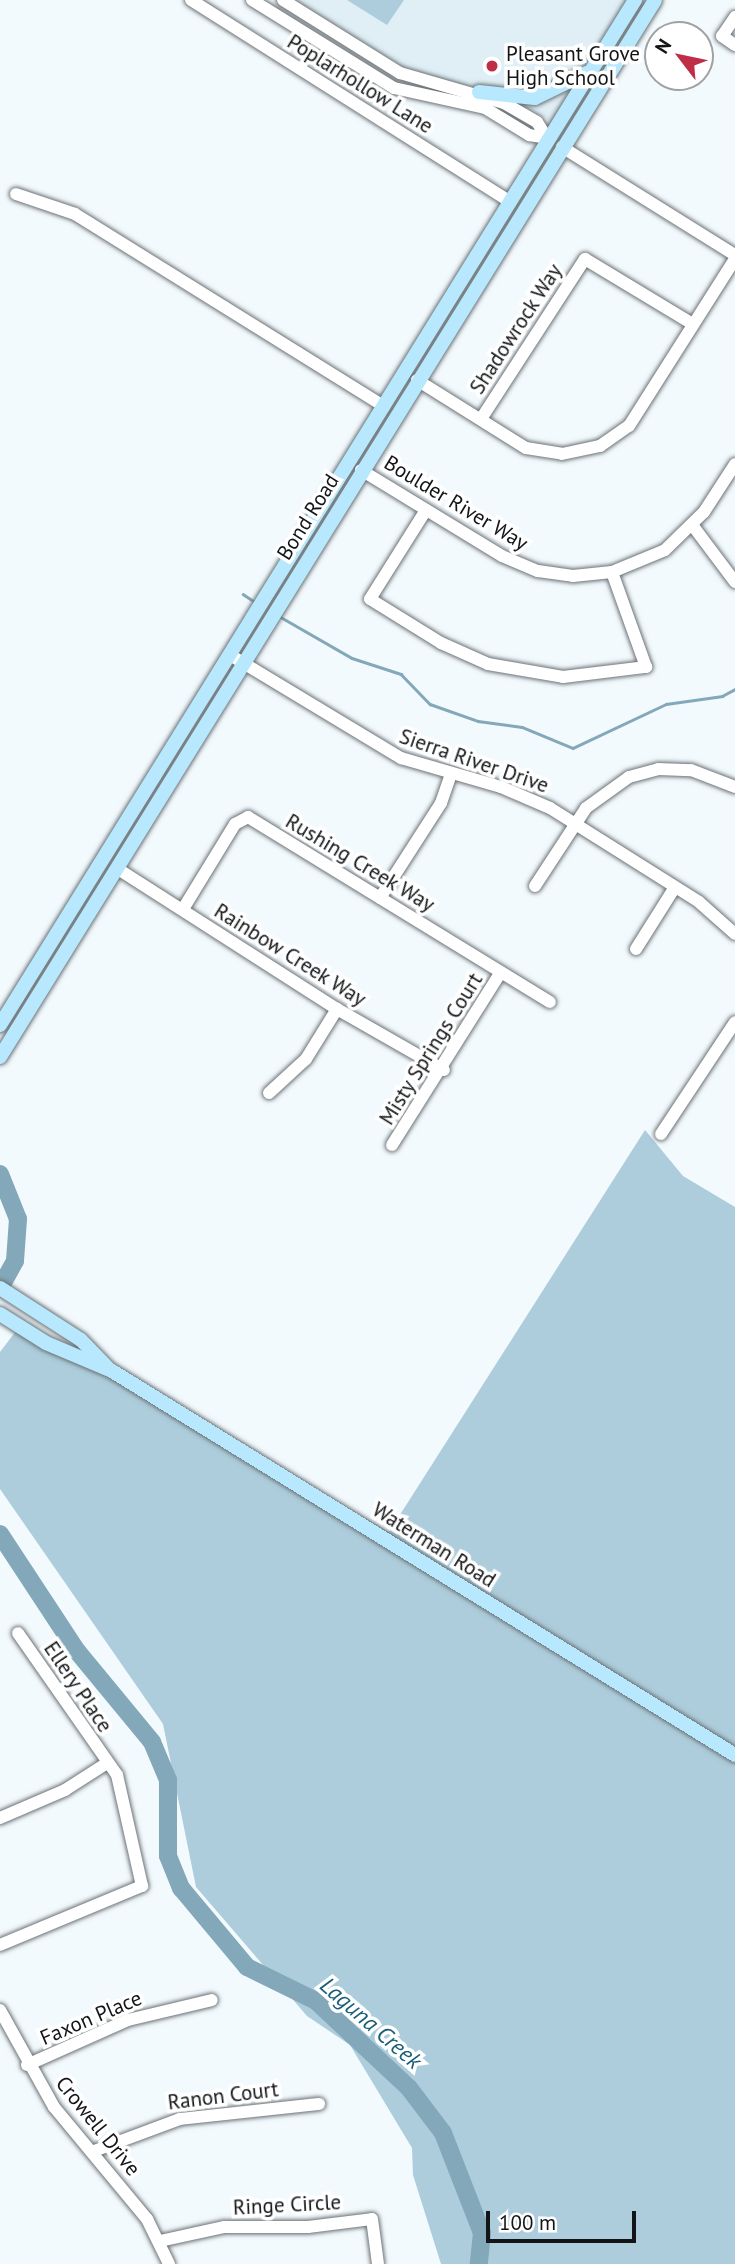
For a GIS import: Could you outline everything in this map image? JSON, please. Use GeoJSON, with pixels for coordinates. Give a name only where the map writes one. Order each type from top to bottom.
{"type":"FeatureCollection","features":[{"type":"Feature","properties":{"kind":"main road","name":"Bond Road"},"geometry":{"type":"LineString","coordinates":[[0,1025],[230,655],[253,631],[278,591],[384,406],[547,138],[635,0]]}},
{"type":"Feature","properties":{"kind":"main road","name":"Bond Road"},"geometry":{"type":"LineString","coordinates":[[278,591],[361,470],[654,0]]}},
{"type":"Feature","properties":{"kind":"main road"},"geometry":{"type":"LineString","coordinates":[[479,92],[539,97],[590,70]]}},
{"type":"Feature","properties":{"kind":"main road"},"geometry":{"type":"LineString","coordinates":[[547,138],[562,147]]}},
{"type":"Feature","properties":{"kind":"main road"},"geometry":{"type":"LineString","coordinates":[[361,470],[360,458],[398,395],[399,382]]}},
{"type":"Feature","properties":{"kind":"main road","name":"Bond Road"},"geometry":{"type":"LineString","coordinates":[[0,1057],[243,663],[253,631]]}},
{"type":"Feature","properties":{"kind":"main road"},"geometry":{"type":"LineString","coordinates":[[118,869],[116,853],[159,785],[165,760]]}},
{"type":"Feature","properties":{"kind":"main road","name":"Waterman Road"},"geometry":{"type":"LineString","coordinates":[[0,1288],[81,1340],[112,1371]]}},
{"type":"Feature","properties":{"kind":"main road","name":"Waterman Road"},"geometry":{"type":"LineString","coordinates":[[6,1318],[57,1348],[112,1371],[735,1755]]}},
{"type":"Feature","properties":{"kind":"street","name":"Poplarhollow Lane"},"geometry":{"type":"LineString","coordinates":[[191,0],[509,201]]}},
{"type":"Feature","properties":{"kind":"street"},"geometry":{"type":"LineString","coordinates":[[252,0],[394,88],[485,108],[529,135],[547,138]]}},
{"type":"Feature","properties":{"kind":"street"},"geometry":{"type":"LineString","coordinates":[[283,0],[400,73],[479,92],[528,117],[547,138]]}},
{"type":"Feature","properties":{"kind":"street"},"geometry":{"type":"LineString","coordinates":[[735,17],[722,36],[735,44]]}},
{"type":"Feature","properties":{"kind":"street"},"geometry":{"type":"LineString","coordinates":[[528,117],[539,97]]}},
{"type":"Feature","properties":{"kind":"street"},"geometry":{"type":"LineString","coordinates":[[417,380],[526,448],[562,454],[600,446],[629,426],[691,323],[735,257],[562,147]]}},
{"type":"Feature","properties":{"kind":"street"},"geometry":{"type":"LineString","coordinates":[[16,194],[83,219],[384,406]]}},
{"type":"Feature","properties":{"kind":"street","name":"Shadowrock Way"},"geometry":{"type":"LineString","coordinates":[[481,419],[585,259],[691,323]]}},
{"type":"Feature","properties":{"kind":"street","name":"Boulder River Way"},"geometry":{"type":"LineString","coordinates":[[361,470],[502,556],[538,571],[573,576],[612,572],[650,558],[693,526],[735,464]]}},
{"type":"Feature","properties":{"kind":"street"},"geometry":{"type":"LineString","coordinates":[[426,510],[370,599],[441,643],[488,664],[563,677],[646,667],[612,572]]}},
{"type":"Feature","properties":{"kind":"street"},"geometry":{"type":"LineString","coordinates":[[693,526],[735,582]]}},
{"type":"Feature","properties":{"kind":"street","name":"Sierra River Drive"},"geometry":{"type":"LineString","coordinates":[[230,655],[383,749],[451,774],[526,796],[575,823],[675,887],[735,934]]}},
{"type":"Feature","properties":{"kind":"street"},"geometry":{"type":"LineString","coordinates":[[535,886],[575,823],[600,794],[642,772],[691,770],[735,787]]}},
{"type":"Feature","properties":{"kind":"street"},"geometry":{"type":"LineString","coordinates":[[380,898],[441,803],[451,774]]}},
{"type":"Feature","properties":{"kind":"street","name":"Rushing Creek Way"},"geometry":{"type":"LineString","coordinates":[[183,909],[235,824],[248,817],[550,1002]]}},
{"type":"Feature","properties":{"kind":"street","name":"Rainbow Creek Way"},"geometry":{"type":"LineString","coordinates":[[118,869],[337,1009],[444,1070]]}},
{"type":"Feature","properties":{"kind":"street"},"geometry":{"type":"LineString","coordinates":[[636,949],[675,887]]}},
{"type":"Feature","properties":{"kind":"street","name":"Misty Springs Court"},"geometry":{"type":"LineString","coordinates":[[392,1145],[444,1070],[502,972]]}},
{"type":"Feature","properties":{"kind":"street"},"geometry":{"type":"LineString","coordinates":[[269,1093],[306,1059],[337,1009]]}},
{"type":"Feature","properties":{"kind":"street"},"geometry":{"type":"LineString","coordinates":[[661,1135],[735,1021]]}},
{"type":"Feature","properties":{"kind":"street","name":"Ellery Place"},"geometry":{"type":"LineString","coordinates":[[0,1945],[142,1886],[124,1795],[107,1763],[18,1633]]}},
{"type":"Feature","properties":{"kind":"street"},"geometry":{"type":"LineString","coordinates":[[0,1818],[65,1790],[107,1763]]}},
{"type":"Feature","properties":{"kind":"street","name":"Faxon Place"},"geometry":{"type":"LineString","coordinates":[[27,2065],[128,2020],[212,2000]]}},
{"type":"Feature","properties":{"kind":"street","name":"Crowell Drive"},"geometry":{"type":"LineString","coordinates":[[0,2010],[27,2065],[60,2115],[94,2151],[160,2241],[169,2264]]}},
{"type":"Feature","properties":{"kind":"street","name":"Ranon Court"},"geometry":{"type":"LineString","coordinates":[[94,2151],[180,2119],[319,2104]]}},
{"type":"Feature","properties":{"kind":"street","name":"Ringe Circle"},"geometry":{"type":"LineString","coordinates":[[160,2241],[212,2228],[308,2227],[372,2219],[378,2264]]}},
{"type":"Feature","properties":{"kind":"shaded area","name":"Pleasant Grove High School"},"geometry":{"type":"Polygon","coordinates":[[[287,0],[630,0],[554,123],[499,92],[414,76],[287,0]]]}},
{"type":"Feature","properties":{"kind":"shaded area"},"geometry":{"type":"Polygon","coordinates":[[[347,0],[404,0],[387,25],[347,0]]]}},
{"type":"Feature","properties":{"kind":"shaded area"},"geometry":{"type":"Polygon","coordinates":[[[645,1130],[683,1176],[735,1207],[735,2264],[441,2264],[413,2175],[412,2148],[350,2045],[307,2016],[196,1887],[163,1724],[0,1489],[0,1352],[19,1327],[143,1391],[389,1532],[645,1130]]]}},
{"type":"Feature","properties":{"kind":"waterway"},"geometry":{"type":"LineString","coordinates":[[243,594],[255,602]]}},
{"type":"Feature","properties":{"kind":"waterway"},"geometry":{"type":"LineString","coordinates":[[279,616],[352,658],[401,674],[430,704],[478,721],[522,727],[573,748],[666,704],[722,696],[735,689]]}},
{"type":"Feature","properties":{"kind":"waterway","name":"Laguna Creek"},"geometry":{"type":"LineString","coordinates":[[0,1174],[18,1219],[15,1261],[0,1288]]}},
{"type":"Feature","properties":{"kind":"waterway","name":"Laguna Creek"},"geometry":{"type":"LineString","coordinates":[[0,1534],[77,1651],[152,1742],[168,1780],[168,1856],[181,1888],[247,1967],[316,2001],[409,2088],[443,2133],[482,2233],[479,2264]]}},
{"type":"Feature","properties":{"kind":"place","name":"Pleasant Grove High School"},"geometry":{"type":"Point","coordinates":[492,66]}}]}
